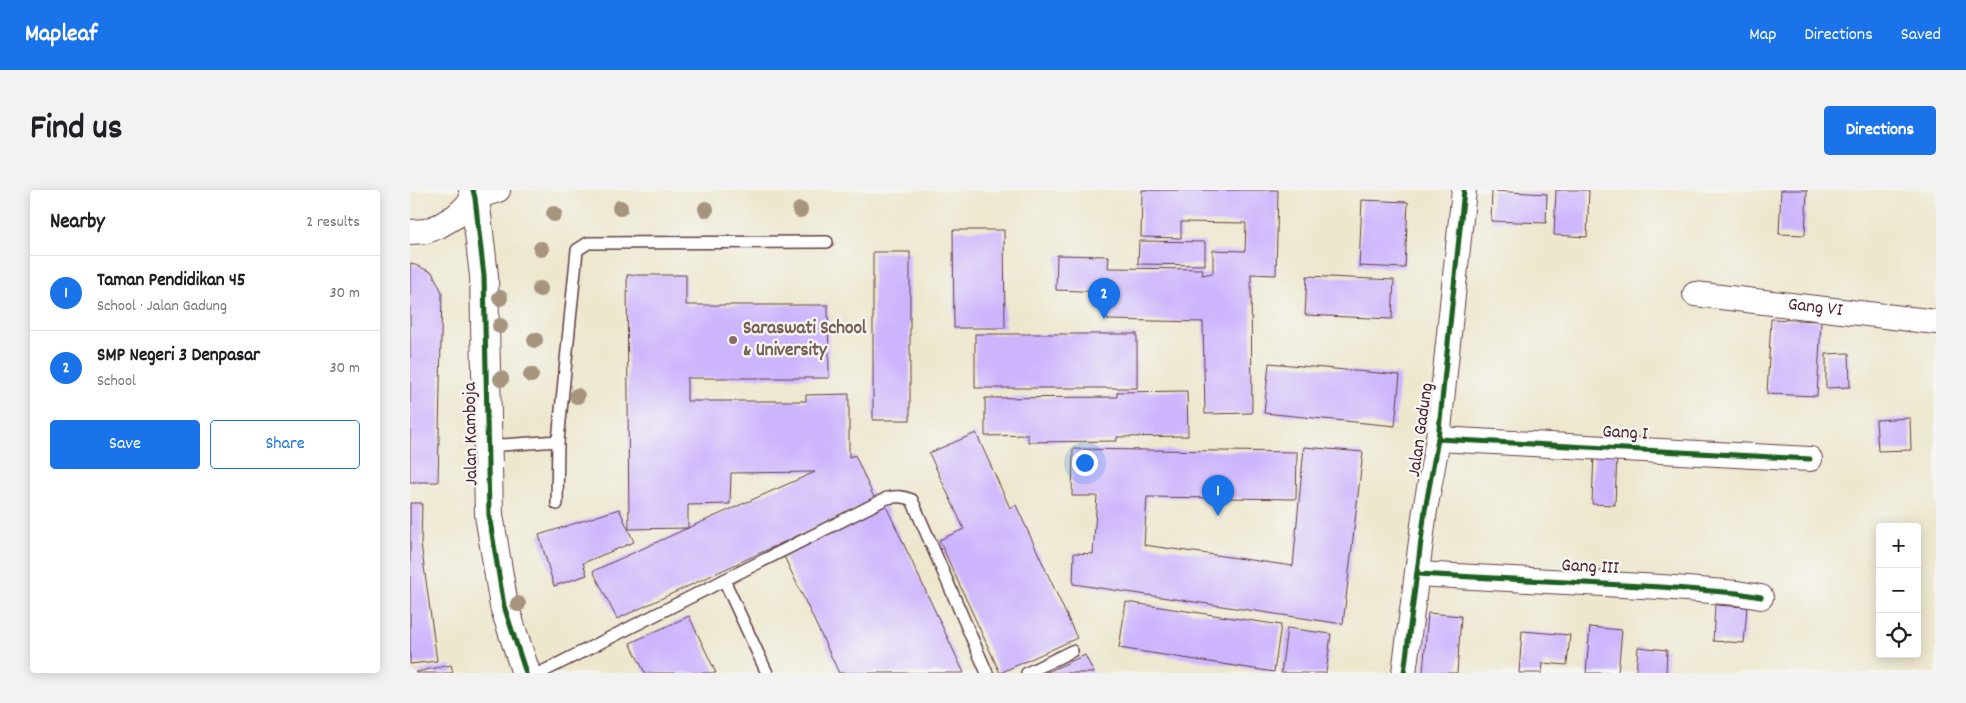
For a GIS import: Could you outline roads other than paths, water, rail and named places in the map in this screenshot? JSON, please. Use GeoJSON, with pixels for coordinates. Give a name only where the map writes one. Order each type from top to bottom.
{"type":"FeatureCollection","features":[{"type":"Feature","properties":{"kind":"street","name":"Jalan Gadung"},"geometry":{"type":"LineString","coordinates":[[1404,673],[1425,510],[1438,439],[1464,190]]}},
{"type":"Feature","properties":{"kind":"street"},"geometry":{"type":"LineString","coordinates":[[410,232],[426,231],[439,226],[456,216],[482,193]]}},
{"type":"Feature","properties":{"kind":"street","name":"Jalan Kamboja"},"geometry":{"type":"LineString","coordinates":[[482,193],[489,515],[504,606],[526,673]]}},
{"type":"Feature","properties":{"kind":"street","name":"Gang VI"},"geometry":{"type":"LineString","coordinates":[[1695,294],[1936,322]]}},
{"type":"Feature","properties":{"kind":"street","name":"Gang I"},"geometry":{"type":"LineString","coordinates":[[1438,439],[1810,459]]}},
{"type":"Feature","properties":{"kind":"street","name":"Gang III"},"geometry":{"type":"LineString","coordinates":[[1417,574],[1661,586],[1761,597]]}},
{"type":"Feature","properties":{"kind":"lane"},"geometry":{"type":"LineString","coordinates":[[557,504],[558,441],[577,250],[588,243],[827,242]]}},
{"type":"Feature","properties":{"kind":"lane"},"geometry":{"type":"LineString","coordinates":[[487,446],[558,441]]}},
{"type":"Feature","properties":{"kind":"lane"},"geometry":{"type":"LineString","coordinates":[[540,673],[887,498],[904,496],[912,500],[987,673]]}},
{"type":"Feature","properties":{"kind":"lane"},"geometry":{"type":"LineString","coordinates":[[724,580],[767,673]]}},
{"type":"Feature","properties":{"kind":"lane"},"geometry":{"type":"LineString","coordinates":[[1027,673],[1072,651]]}},
{"type":"Feature","properties":{"kind":"place","name":"SMP Negeri 3 Denpasar"},"geometry":{"type":"Point","coordinates":[1104,319]}},
{"type":"Feature","properties":{"kind":"place","name":"Saraswati School & University"},"geometry":{"type":"Point","coordinates":[733,340]}},
{"type":"Feature","properties":{"kind":"place","name":"Taman Pendidikan 45"},"geometry":{"type":"Point","coordinates":[1218,516]}}]}
